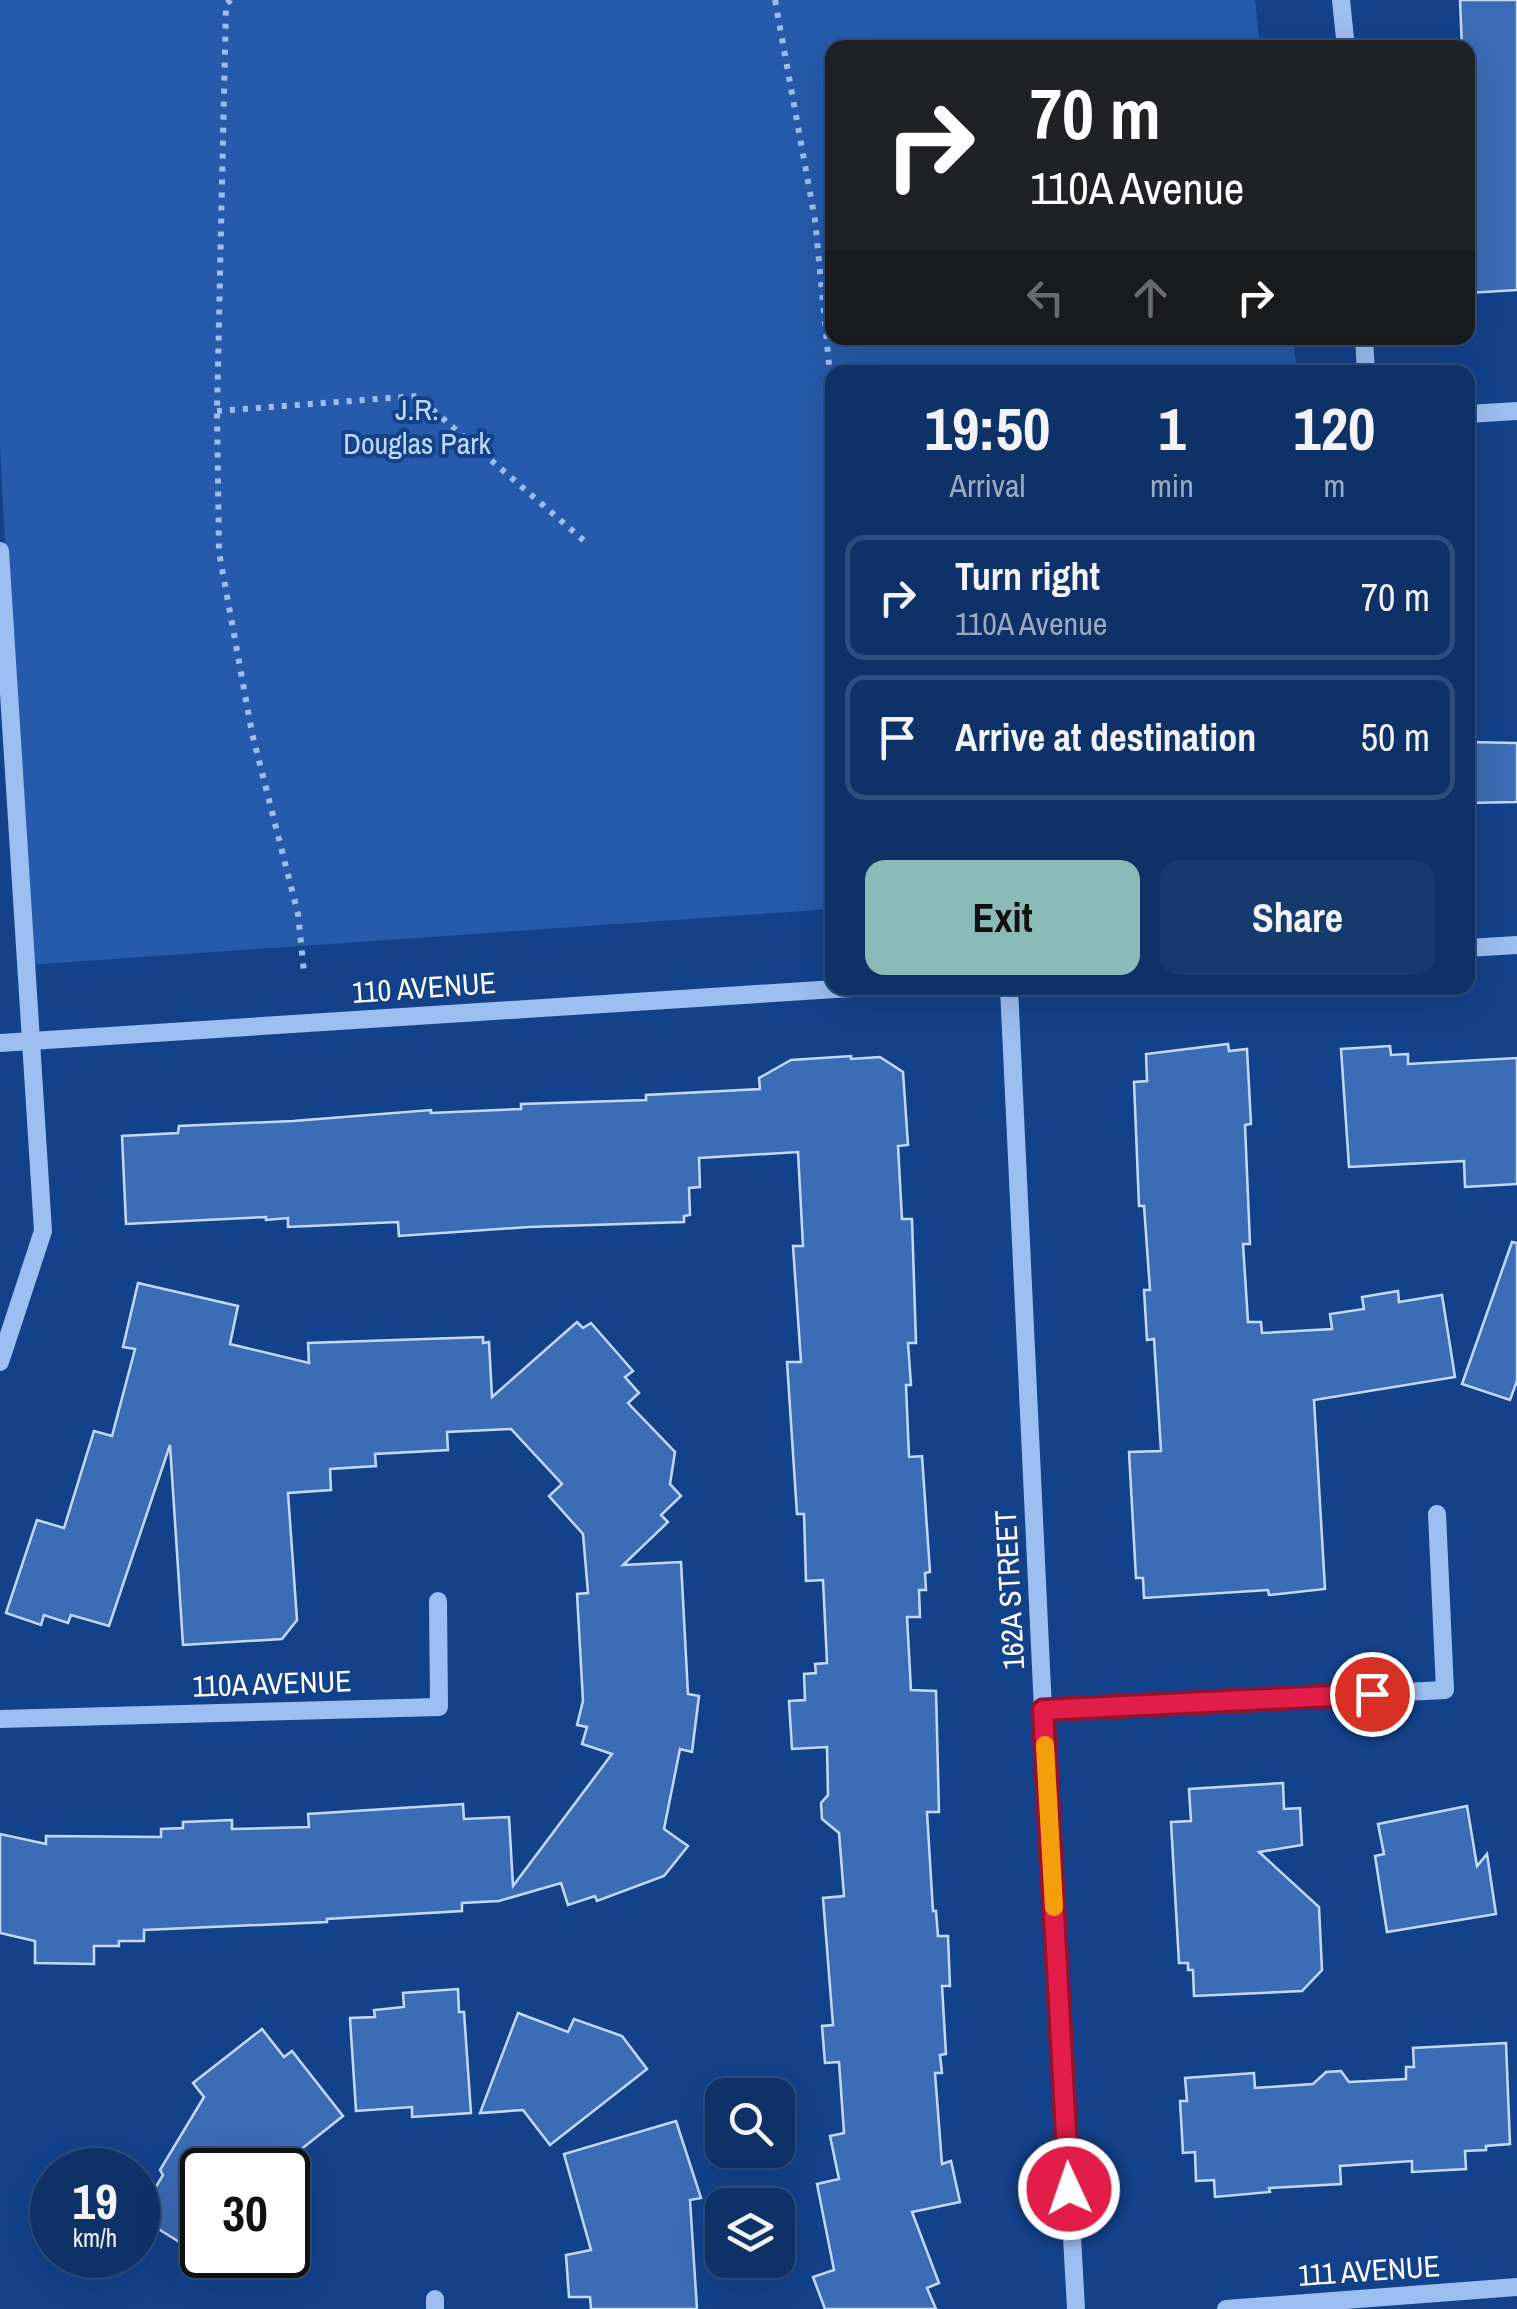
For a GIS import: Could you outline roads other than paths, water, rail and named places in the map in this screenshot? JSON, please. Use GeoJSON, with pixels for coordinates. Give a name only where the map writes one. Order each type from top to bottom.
{"type":"FeatureCollection","features":[{"type":"Feature","properties":{"kind":"street"},"geometry":{"type":"LineString","coordinates":[[1341,0],[1345,40]]}},
{"type":"Feature","properties":{"kind":"street"},"geometry":{"type":"LineString","coordinates":[[1475,414],[1517,411]]}},
{"type":"Feature","properties":{"kind":"street"},"geometry":{"type":"LineString","coordinates":[[0,551],[43,1231],[0,1362]]}},
{"type":"Feature","properties":{"kind":"street"},"geometry":{"type":"LineString","coordinates":[[1475,948],[1517,945]]}},
{"type":"Feature","properties":{"kind":"street","name":"110 AVENUE"},"geometry":{"type":"LineString","coordinates":[[0,1043],[825,990]]}},
{"type":"Feature","properties":{"kind":"street","name":"162A STREET"},"geometry":{"type":"LineString","coordinates":[[1009,995],[1076,2309]]}},
{"type":"Feature","properties":{"kind":"street"},"geometry":{"type":"LineString","coordinates":[[1043,1710],[1445,1690],[1437,1514]]}},
{"type":"Feature","properties":{"kind":"street","name":"110A AVENUE"},"geometry":{"type":"LineString","coordinates":[[0,1719],[439,1707],[438,1601]]}},
{"type":"Feature","properties":{"kind":"street","name":"111 AVENUE"},"geometry":{"type":"LineString","coordinates":[[1226,2309],[1517,2287]]}},
{"type":"Feature","properties":{"kind":"park label","name":"J.R. Douglas Park"},"geometry":{"type":"Point","coordinates":[417,427]}}]}
